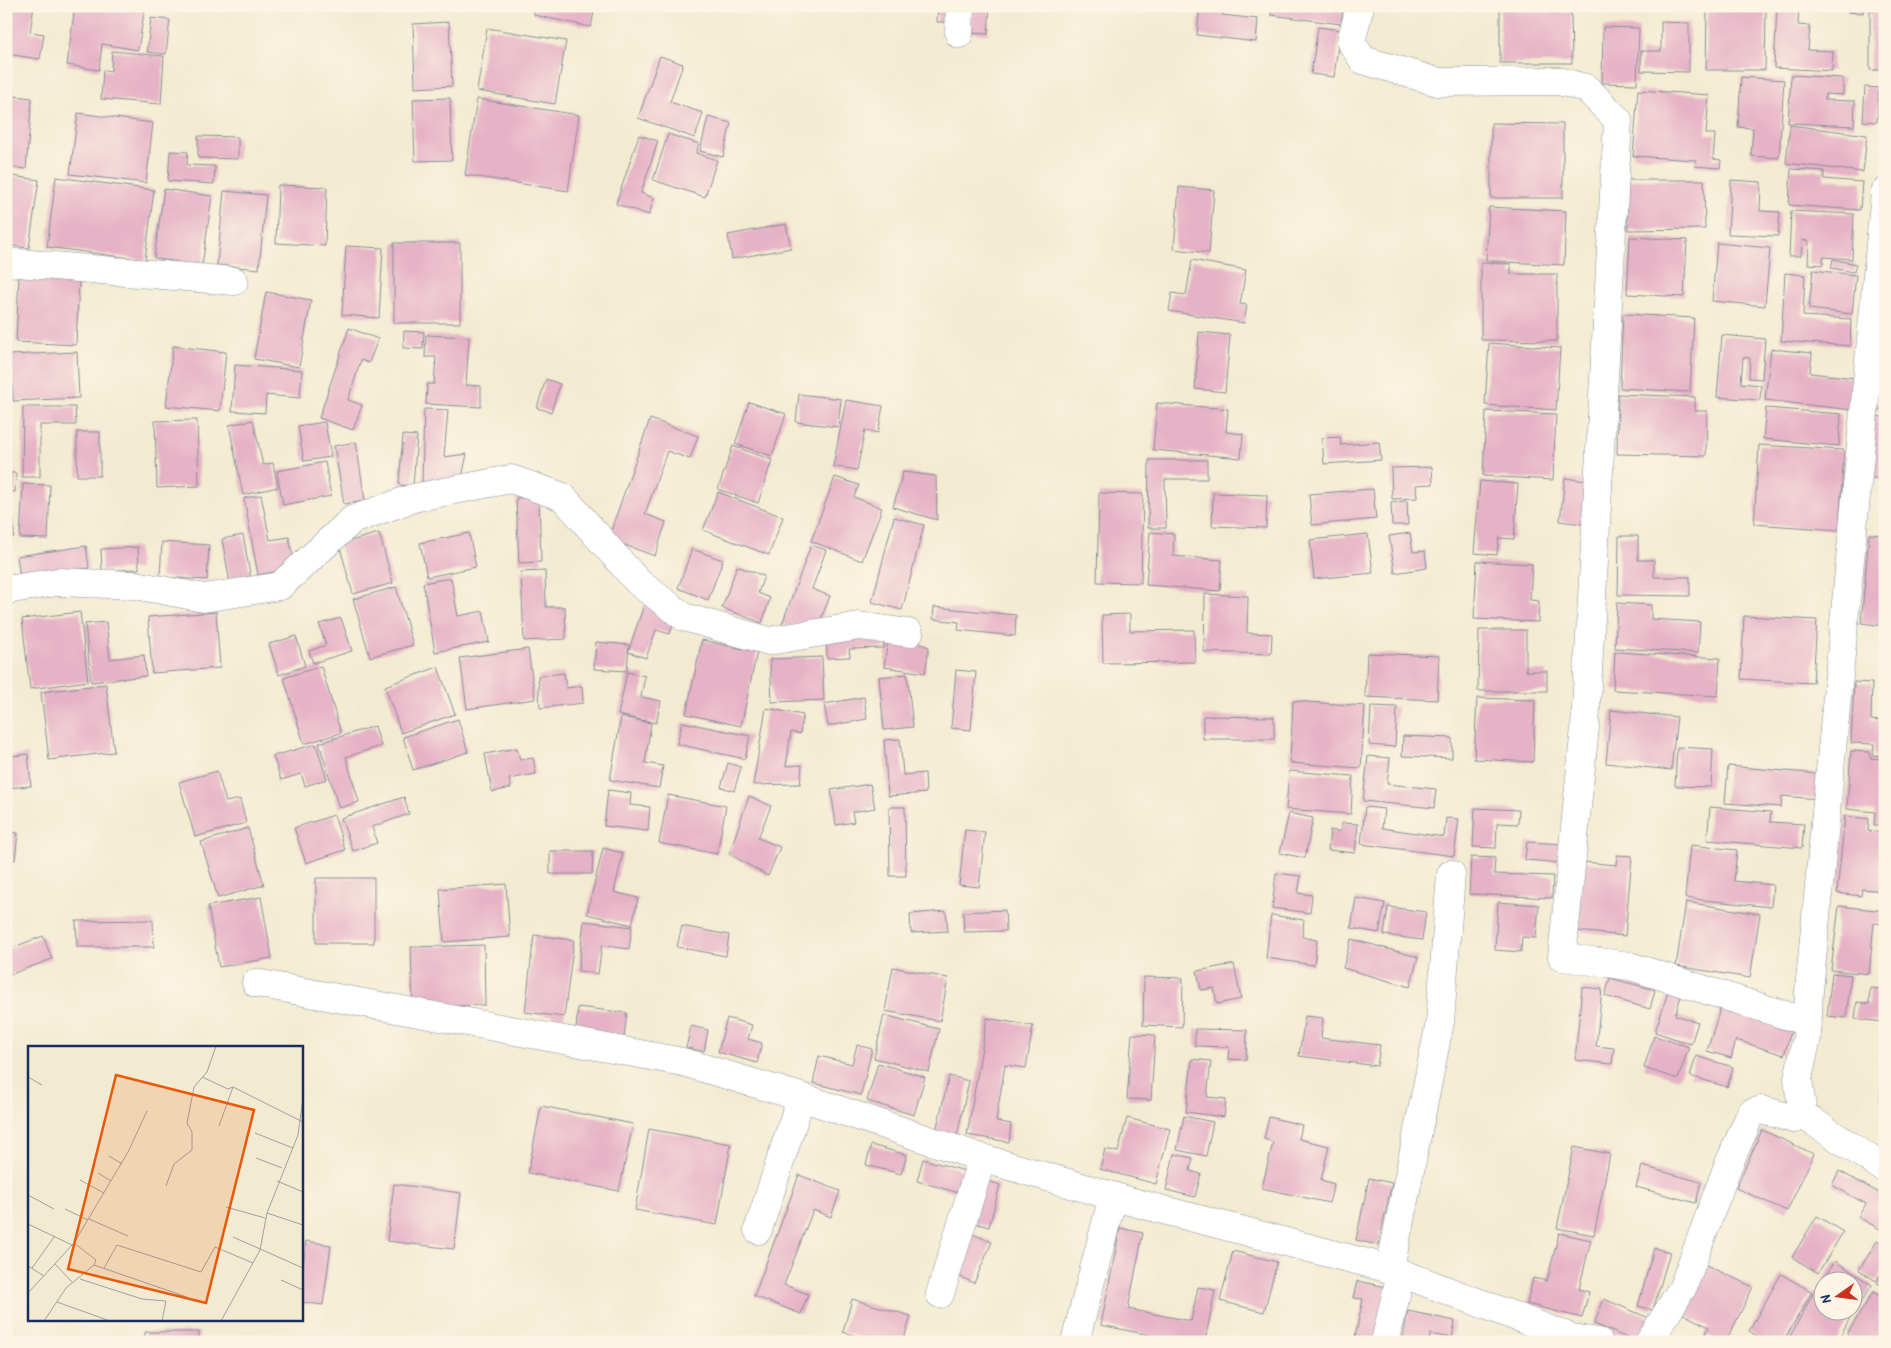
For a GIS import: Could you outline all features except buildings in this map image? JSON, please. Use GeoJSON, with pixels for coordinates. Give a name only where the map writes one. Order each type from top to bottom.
{"type":"FeatureCollection","features":[{"type":"Feature","properties":{"kind":"street"},"geometry":{"type":"LineString","coordinates":[[959,34],[960,6]]}},
{"type":"Feature","properties":{"kind":"street"},"geometry":{"type":"LineString","coordinates":[[1360,6],[1352,42],[1363,60],[1438,82],[1559,81],[1586,88],[1618,120],[1585,727],[1562,958],[1630,966],[1807,1022]]}},
{"type":"Feature","properties":{"kind":"street"},"geometry":{"type":"LineString","coordinates":[[1885,192],[1807,1036],[1798,1079],[1803,1115],[1885,1169]]}},
{"type":"Feature","properties":{"kind":"street"},"geometry":{"type":"LineString","coordinates":[[6,262],[234,281]]}},
{"type":"Feature","properties":{"kind":"street"},"geometry":{"type":"LineString","coordinates":[[6,590],[67,582],[134,585],[204,598],[280,586],[352,520],[413,498],[511,479],[563,497],[638,582],[684,617],[768,641],[859,626],[908,633]]}},
{"type":"Feature","properties":{"kind":"street"},"geometry":{"type":"LineString","coordinates":[[1385,1342],[1440,1022],[1451,874]]}},
{"type":"Feature","properties":{"kind":"street"},"geometry":{"type":"LineString","coordinates":[[256,983],[683,1062],[801,1097],[982,1158],[1113,1196],[1396,1271],[1572,1338],[1599,1342]]}},
{"type":"Feature","properties":{"kind":"street"},"geometry":{"type":"LineString","coordinates":[[758,1230],[801,1097]]}},
{"type":"Feature","properties":{"kind":"street"},"geometry":{"type":"LineString","coordinates":[[1649,1342],[1683,1287],[1727,1168],[1751,1113],[1762,1110],[1794,1119],[1803,1115]]}},
{"type":"Feature","properties":{"kind":"street"},"geometry":{"type":"LineString","coordinates":[[940,1294],[982,1158]]}},
{"type":"Feature","properties":{"kind":"street"},"geometry":{"type":"LineString","coordinates":[[1075,1342],[1113,1196]]}}]}
